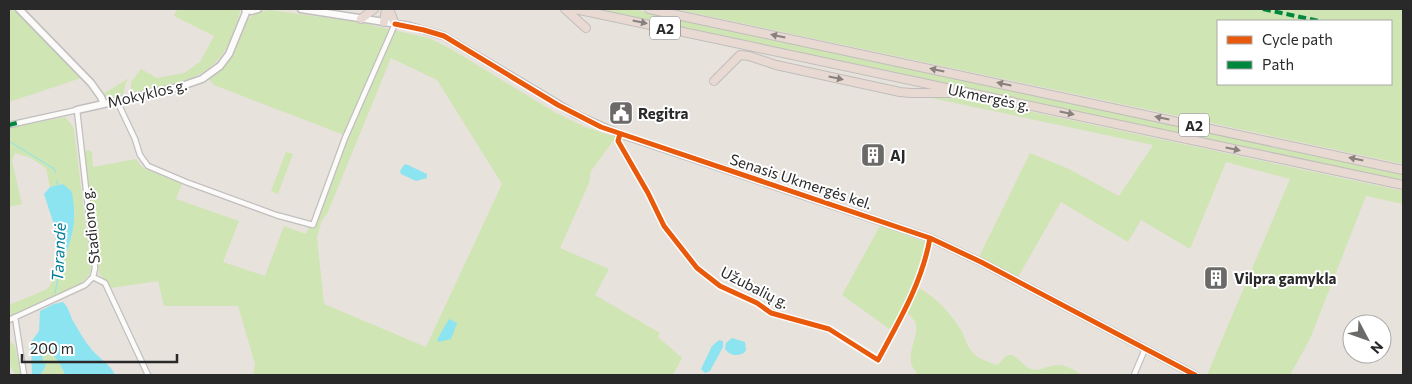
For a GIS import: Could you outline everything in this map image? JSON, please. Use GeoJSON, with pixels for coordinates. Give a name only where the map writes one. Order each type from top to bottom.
{"type":"FeatureCollection","features":[{"type":"Feature","properties":{"kind":"highway"},"geometry":{"type":"LineString","coordinates":[[361,19],[374,9]]}},
{"type":"Feature","properties":{"kind":"highway"},"geometry":{"type":"LineString","coordinates":[[384,22],[388,9]]}},
{"type":"Feature","properties":{"kind":"highway"},"geometry":{"type":"LineString","coordinates":[[388,9],[395,24]]}},
{"type":"Feature","properties":{"kind":"highway"},"geometry":{"type":"LineString","coordinates":[[565,9],[586,28]]}},
{"type":"Feature","properties":{"kind":"highway","name":"Ukmergės g."},"geometry":{"type":"LineString","coordinates":[[575,9],[1403,185]]}},
{"type":"Feature","properties":{"kind":"highway","name":"Ukmergės g."},"geometry":{"type":"LineString","coordinates":[[649,9],[1403,170]]}},
{"type":"Feature","properties":{"kind":"highway"},"geometry":{"type":"LineString","coordinates":[[714,81],[740,55],[745,55],[776,65],[900,92],[925,94],[947,92],[971,97],[984,96]]}},
{"type":"Feature","properties":{"kind":"main road"},"geometry":{"type":"LineString","coordinates":[[19,9],[98,91],[104,104]]}},
{"type":"Feature","properties":{"kind":"main road"},"geometry":{"type":"LineString","coordinates":[[246,10],[258,9]]}},
{"type":"Feature","properties":{"kind":"main road","name":"Senasis Ukmergės kel."},"geometry":{"type":"LineString","coordinates":[[301,9],[395,24],[444,36],[574,114],[620,134],[930,238],[981,262],[1195,375]]}},
{"type":"Feature","properties":{"kind":"main road","name":"Mokyklos g."},"geometry":{"type":"LineString","coordinates":[[77,110],[202,79],[213,72],[230,54],[246,10]]}},
{"type":"Feature","properties":{"kind":"street"},"geometry":{"type":"LineString","coordinates":[[117,101],[133,134],[140,155],[148,166],[279,216],[313,225],[345,138],[395,24]]}},
{"type":"Feature","properties":{"kind":"street","name":"Mokyklos g."},"geometry":{"type":"LineString","coordinates":[[9,125],[77,110]]}},
{"type":"Feature","properties":{"kind":"street","name":"Stadiono g."},"geometry":{"type":"LineString","coordinates":[[9,320],[85,284],[93,277],[95,268],[77,110]]}},
{"type":"Feature","properties":{"kind":"street","name":"Užubalių g."},"geometry":{"type":"LineString","coordinates":[[620,134],[618,141],[648,193],[664,226],[694,265],[720,286],[771,312],[829,329],[878,360],[910,299],[930,238]]}},
{"type":"Feature","properties":{"kind":"street"},"geometry":{"type":"LineString","coordinates":[[93,277],[105,283],[148,375]]}},
{"type":"Feature","properties":{"kind":"street"},"geometry":{"type":"LineString","coordinates":[[15,317],[24,375]]}},
{"type":"Feature","properties":{"kind":"street"},"geometry":{"type":"LineString","coordinates":[[1134,375],[1145,349]]}},
{"type":"Feature","properties":{"kind":"green space"},"geometry":{"type":"Polygon","coordinates":[[[9,9],[14,9],[81,78],[9,102],[9,9]]]}},
{"type":"Feature","properties":{"kind":"green space"},"geometry":{"type":"Polygon","coordinates":[[[177,9],[240,9],[240,11],[226,49],[217,61],[206,70],[181,82],[135,93],[131,90],[131,82],[141,69],[157,78],[184,73],[200,62],[214,36],[174,16],[177,9]]]}},
{"type":"Feature","properties":{"kind":"green space"},"geometry":{"type":"Polygon","coordinates":[[[595,9],[637,10],[1403,173],[1403,181],[595,9]]]}},
{"type":"Feature","properties":{"kind":"green space"},"geometry":{"type":"Polygon","coordinates":[[[675,9],[1403,9],[1403,164],[675,9]]]}},
{"type":"Feature","properties":{"kind":"green space"},"geometry":{"type":"Polygon","coordinates":[[[270,10],[357,22],[429,38],[451,49],[556,113],[585,127],[616,137],[591,171],[589,183],[560,248],[609,269],[595,295],[660,333],[658,337],[682,358],[673,375],[253,375],[255,364],[238,306],[164,306],[158,281],[111,288],[99,273],[84,152],[88,150],[92,152],[93,167],[136,159],[146,169],[182,184],[176,199],[239,221],[223,262],[265,276],[284,226],[306,234],[344,135],[214,85],[209,79],[231,58],[244,25],[253,15],[270,10]],[[391,58],[327,214],[322,220],[317,237],[324,304],[426,347],[502,184],[437,80],[391,58]]]}},
{"type":"Feature","properties":{"kind":"green space"},"geometry":{"type":"Polygon","coordinates":[[[129,78],[121,98],[111,99],[103,94],[129,78]]]}},
{"type":"Feature","properties":{"kind":"green space"},"geometry":{"type":"Polygon","coordinates":[[[953,95],[1403,191],[1403,204],[1366,196],[1310,339],[1290,375],[1207,375],[1290,179],[1226,162],[1190,249],[1141,220],[1128,242],[1061,202],[1018,277],[979,257],[1030,153],[1069,169],[1119,196],[1153,145],[922,96],[953,95]]]}},
{"type":"Feature","properties":{"kind":"green space"},"geometry":{"type":"Polygon","coordinates":[[[65,117],[72,125],[91,269],[89,275],[80,284],[9,317],[9,305],[49,287],[57,265],[60,267],[62,264],[72,236],[75,213],[63,184],[50,187],[46,168],[29,157],[15,153],[12,161],[22,204],[9,207],[9,128],[65,117]]]}},
{"type":"Feature","properties":{"kind":"green space"},"geometry":{"type":"Polygon","coordinates":[[[286,152],[293,154],[278,194],[271,191],[286,152]]]}},
{"type":"Feature","properties":{"kind":"green space"},"geometry":{"type":"Polygon","coordinates":[[[880,226],[931,244],[919,288],[938,301],[948,312],[975,355],[996,365],[1006,356],[1011,355],[1031,369],[1038,370],[1061,365],[1083,375],[918,375],[911,364],[916,328],[915,322],[910,316],[902,310],[891,330],[842,295],[880,226]]]}},
{"type":"Feature","properties":{"kind":"green space"},"geometry":{"type":"Polygon","coordinates":[[[9,340],[15,346],[21,375],[16,375],[9,364],[9,340]]]}},
{"type":"Feature","properties":{"kind":"green space"},"geometry":{"type":"Polygon","coordinates":[[[42,348],[47,348],[60,364],[65,375],[41,375],[46,365],[43,361],[42,348]]]}},
{"type":"Feature","properties":{"kind":"water"},"geometry":{"type":"Polygon","coordinates":[[[406,164],[427,174],[427,178],[416,181],[401,174],[400,171],[406,164]]]}},
{"type":"Feature","properties":{"kind":"water"},"geometry":{"type":"Polygon","coordinates":[[[63,184],[72,192],[74,221],[69,245],[60,267],[57,265],[55,228],[44,194],[50,187],[63,184]]]}},
{"type":"Feature","properties":{"kind":"water"},"geometry":{"type":"Polygon","coordinates":[[[63,302],[87,343],[110,367],[115,375],[65,375],[60,364],[47,348],[42,349],[43,361],[46,365],[41,375],[32,375],[31,342],[39,331],[40,311],[63,302]]]}},
{"type":"Feature","properties":{"kind":"water"},"geometry":{"type":"Polygon","coordinates":[[[449,319],[457,323],[451,339],[438,342],[437,340],[449,319]]]}},
{"type":"Feature","properties":{"kind":"water"},"geometry":{"type":"Polygon","coordinates":[[[732,338],[745,342],[746,350],[744,353],[734,355],[725,349],[726,343],[732,338]]]}},
{"type":"Feature","properties":{"kind":"water"},"geometry":{"type":"Polygon","coordinates":[[[719,340],[723,341],[723,347],[710,371],[705,373],[701,369],[712,346],[719,340]]]}},
{"type":"Feature","properties":{"kind":"waterway","name":"Tarandė"},"geometry":{"type":"LineString","coordinates":[[9,141],[54,169],[56,173]]}},
{"type":"Feature","properties":{"kind":"waterway","name":"Tarandė"},"geometry":{"type":"LineString","coordinates":[[57,180],[57,185]]}},
{"type":"Feature","properties":{"kind":"waterway","name":"Tarandė"},"geometry":{"type":"LineString","coordinates":[[55,293],[60,267]]}},
{"type":"Feature","properties":{"kind":"marked path"},"geometry":{"type":"LineString","coordinates":[[1263,9],[1314,20]]}},
{"type":"Feature","properties":{"kind":"marked path"},"geometry":{"type":"LineString","coordinates":[[9,125],[17,123]]}},
{"type":"Feature","properties":{"kind":"cycle path"},"geometry":{"type":"LineString","coordinates":[[395,24],[444,36],[558,105],[601,127],[930,238],[981,262],[1195,375]]}},
{"type":"Feature","properties":{"kind":"cycle path"},"geometry":{"type":"LineString","coordinates":[[620,134],[618,141],[648,193],[664,226],[697,268],[720,286],[757,303],[771,313],[829,329],[878,360],[916,286],[930,238]]}},
{"type":"Feature","properties":{"kind":"place","name":"Regitra"},"geometry":{"type":"Point","coordinates":[621,113]}},
{"type":"Feature","properties":{"kind":"place","name":"AJ"},"geometry":{"type":"Point","coordinates":[873,155]}},
{"type":"Feature","properties":{"kind":"place","name":"Vilpra gamykla"},"geometry":{"type":"Point","coordinates":[1216,278]}}]}
